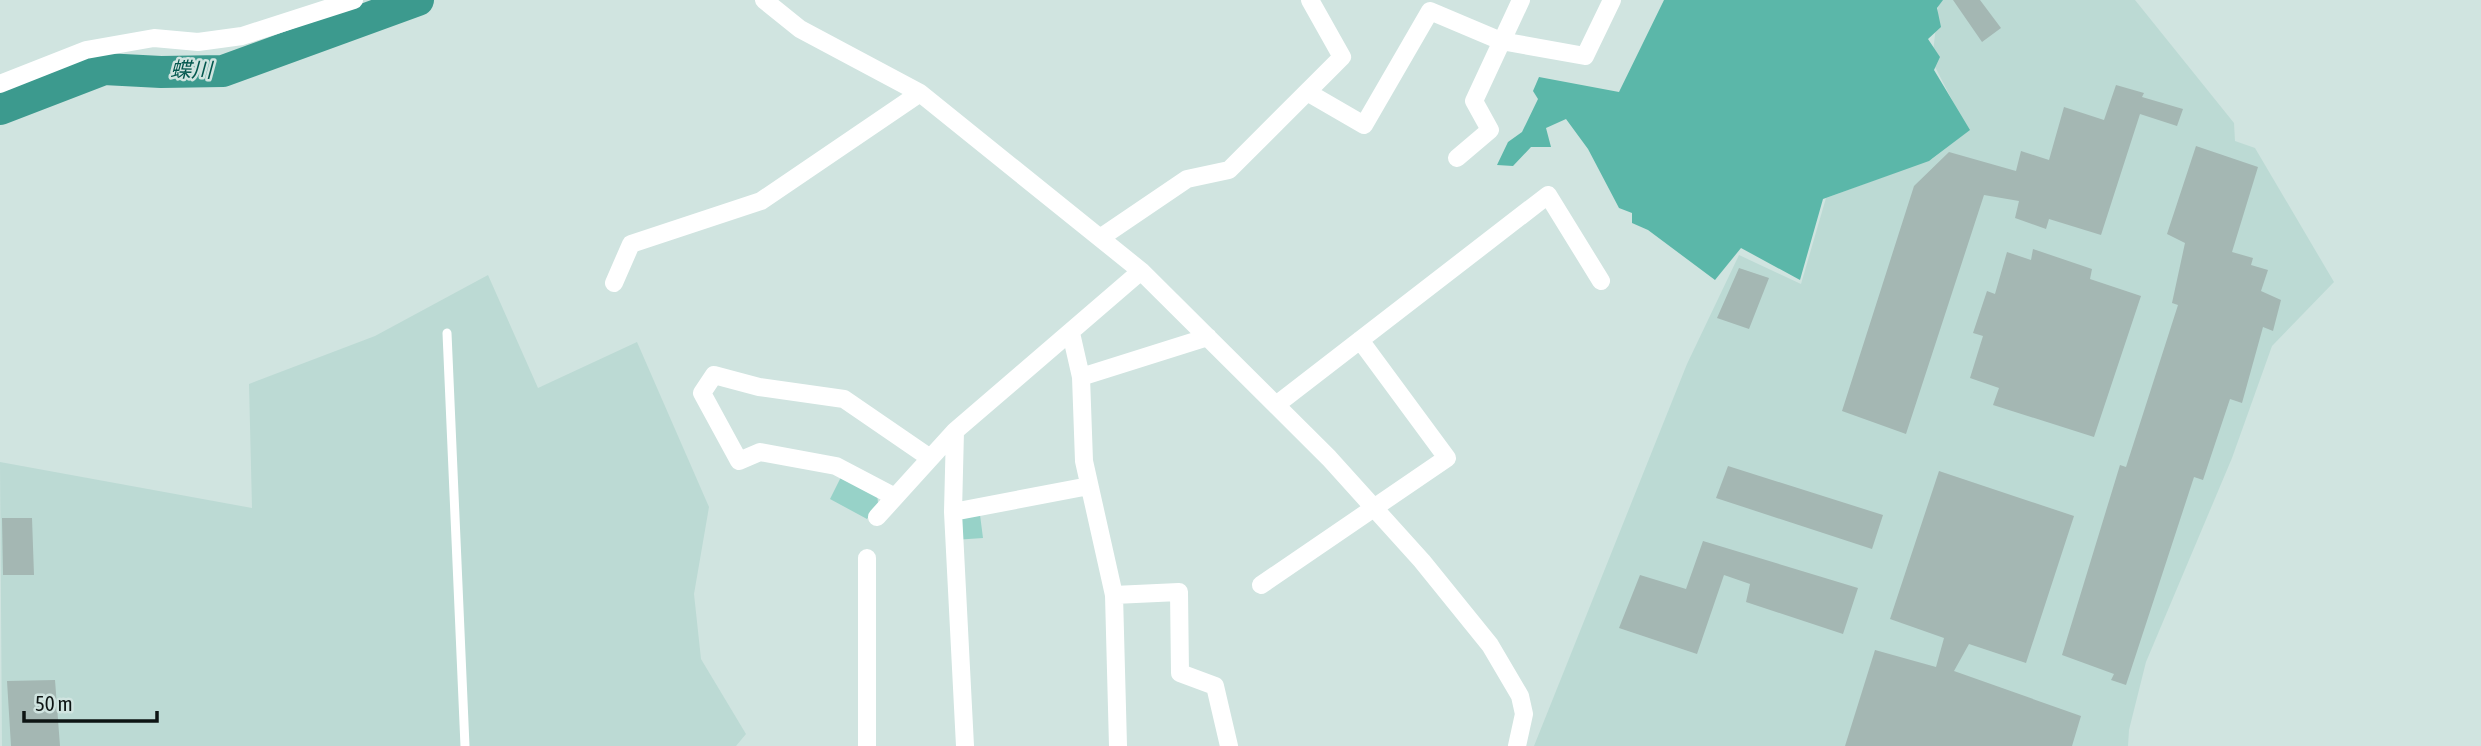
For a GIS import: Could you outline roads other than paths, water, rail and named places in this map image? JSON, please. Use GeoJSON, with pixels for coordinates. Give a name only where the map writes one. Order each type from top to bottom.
{"type":"FeatureCollection","features":[{"type":"Feature","properties":{"kind":"street"},"geometry":{"type":"LineString","coordinates":[[0,84],[86,50],[154,38],[198,42],[242,36],[354,0]]}},
{"type":"Feature","properties":{"kind":"street"},"geometry":{"type":"LineString","coordinates":[[764,0],[800,29],[920,93],[1141,271],[1208,337],[1374,507],[1422,561],[1496,655],[1520,696],[1524,714],[1517,746]]}},
{"type":"Feature","properties":{"kind":"street"},"geometry":{"type":"LineString","coordinates":[[1100,238],[1187,179],[1229,170],[1342,57],[1310,0]]}},
{"type":"Feature","properties":{"kind":"street"},"geometry":{"type":"LineString","coordinates":[[1457,159],[1490,130],[1474,102],[1521,0]]}},
{"type":"Feature","properties":{"kind":"street"},"geometry":{"type":"LineString","coordinates":[[1307,92],[1364,125],[1430,11],[1501,41],[1585,56],[1612,0]]}},
{"type":"Feature","properties":{"kind":"street"},"geometry":{"type":"LineString","coordinates":[[614,283],[631,244],[761,201],[920,93]]}},
{"type":"Feature","properties":{"kind":"street"},"geometry":{"type":"LineString","coordinates":[[1276,405],[1548,195],[1601,281]]}},
{"type":"Feature","properties":{"kind":"street"},"geometry":{"type":"LineString","coordinates":[[877,517],[955,431],[1141,271]]}},
{"type":"Feature","properties":{"kind":"street"},"geometry":{"type":"LineString","coordinates":[[1071,333],[1081,377],[1084,461],[1114,595],[1118,746]]}},
{"type":"Feature","properties":{"kind":"street"},"geometry":{"type":"LineString","coordinates":[[1081,377],[1208,337]]}},
{"type":"Feature","properties":{"kind":"street"},"geometry":{"type":"LineString","coordinates":[[1261,585],[1447,458],[1360,340]]}},
{"type":"Feature","properties":{"kind":"street"},"geometry":{"type":"LineString","coordinates":[[895,497],[836,466],[760,452],[738,461],[702,393],[714,375],[759,387],[844,399],[930,458]]}},
{"type":"Feature","properties":{"kind":"street"},"geometry":{"type":"LineString","coordinates":[[955,431],[953,512],[965,746]]}},
{"type":"Feature","properties":{"kind":"street"},"geometry":{"type":"LineString","coordinates":[[953,512],[1089,486]]}},
{"type":"Feature","properties":{"kind":"street"},"geometry":{"type":"LineString","coordinates":[[867,558],[867,746]]}},
{"type":"Feature","properties":{"kind":"street"},"geometry":{"type":"LineString","coordinates":[[1114,595],[1179,592],[1180,673],[1215,686],[1228,746]]}},
{"type":"Feature","properties":{"kind":"lane"},"geometry":{"type":"LineString","coordinates":[[447,332],[465,746]]}},
{"type":"Feature","properties":{"kind":"waterway","name":"蝶川"},"geometry":{"type":"LineString","coordinates":[[0,109],[104,69],[223,71],[418,0]]}}]}
